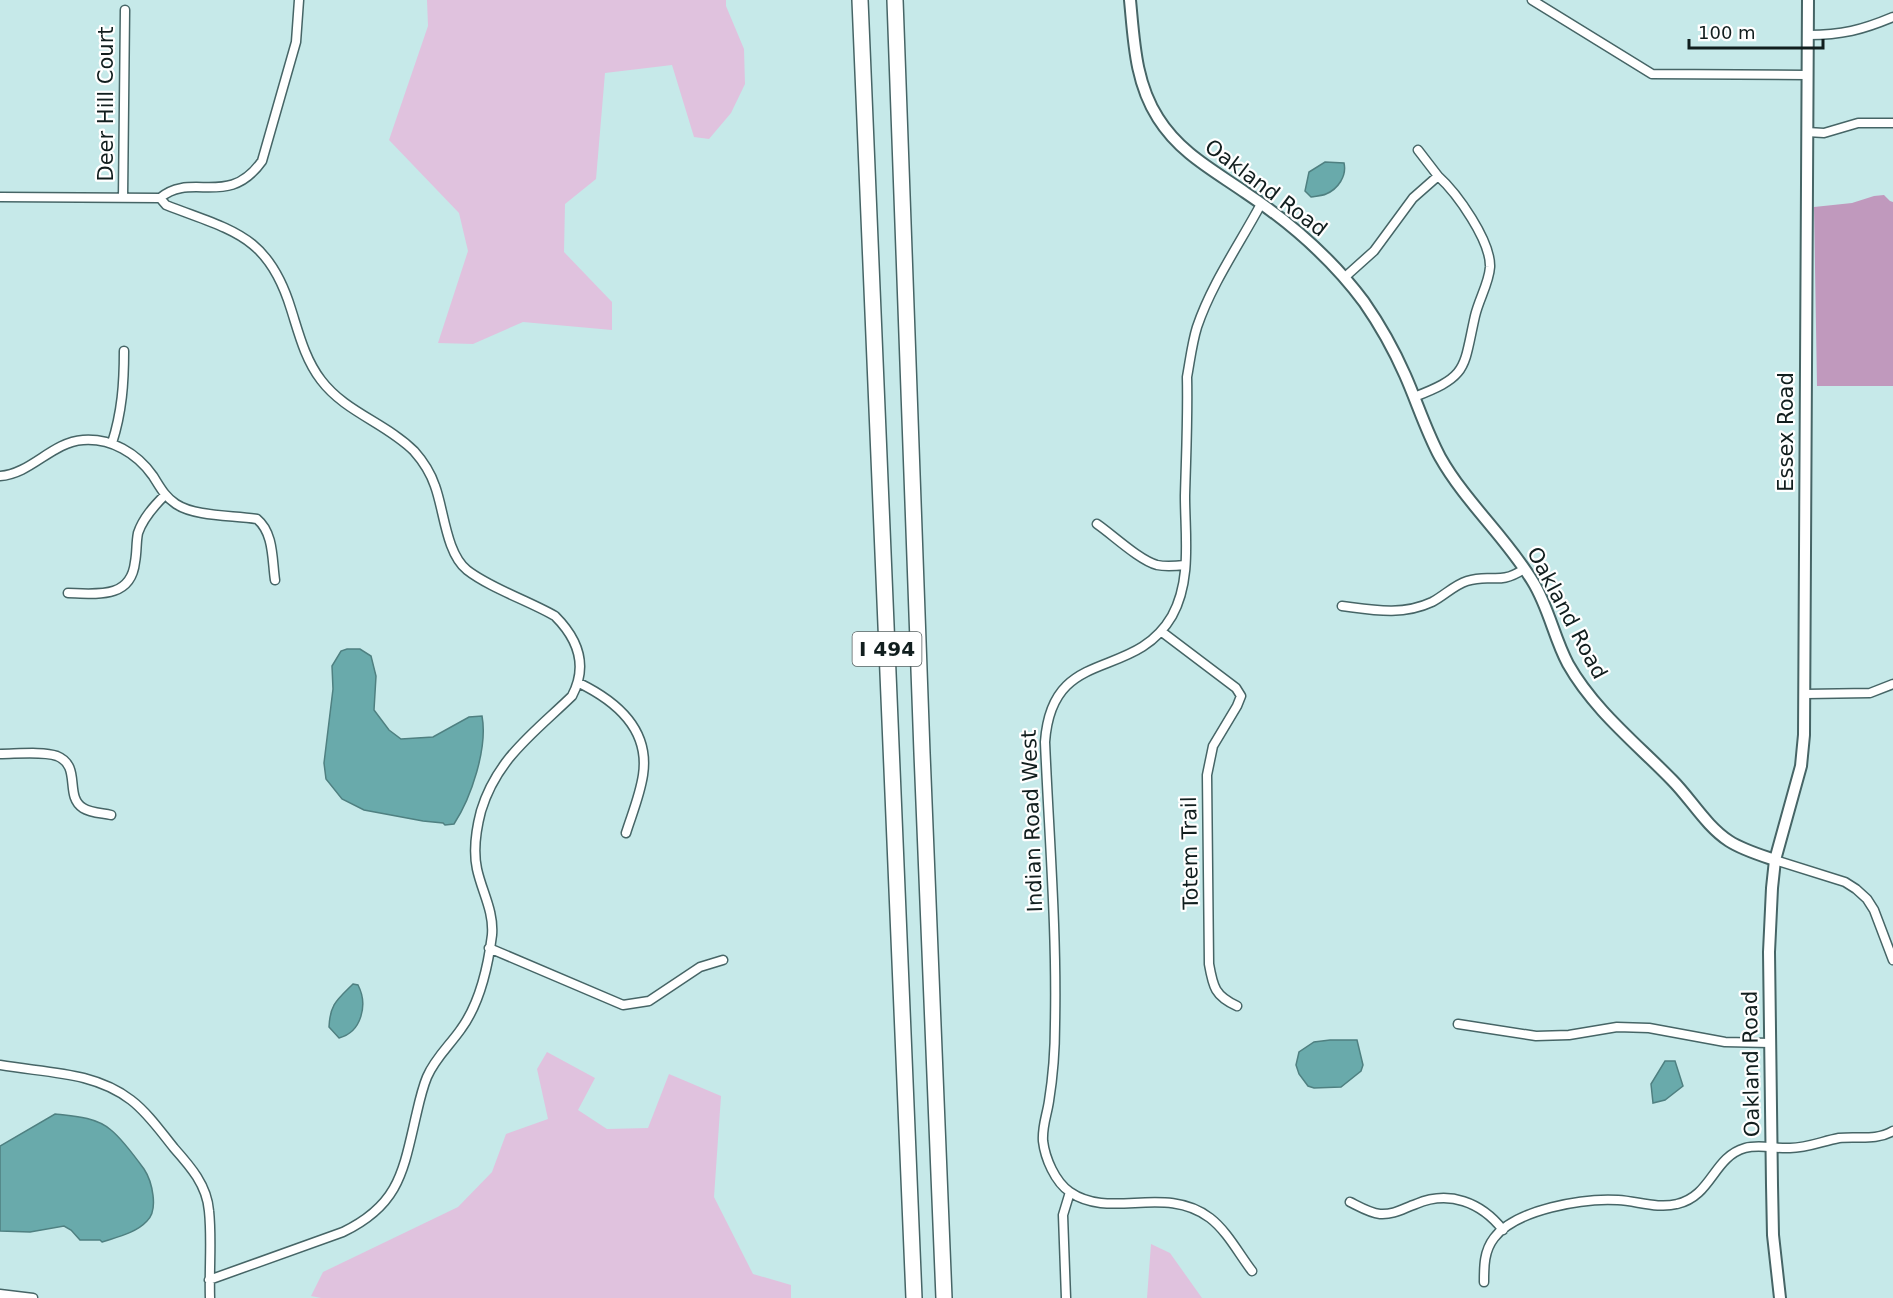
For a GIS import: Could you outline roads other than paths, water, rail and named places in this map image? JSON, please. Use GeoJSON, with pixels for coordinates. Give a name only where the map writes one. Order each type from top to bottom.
{"type":"FeatureCollection","features":[{"type":"Feature","properties":{"kind":"highway"},"geometry":{"type":"LineString","coordinates":[[853,0],[861,41]]}},
{"type":"Feature","properties":{"kind":"highway","name":"I 494"},"geometry":{"type":"LineString","coordinates":[[860,0],[914,1298]]}},
{"type":"Feature","properties":{"kind":"highway","name":"I 494"},"geometry":{"type":"LineString","coordinates":[[895,0],[944,1298]]}},
{"type":"Feature","properties":{"kind":"street"},"geometry":{"type":"LineString","coordinates":[[0,197],[160,198],[167,191],[217,189],[244,181],[258,167],[267,148],[296,42],[299,0]]}},
{"type":"Feature","properties":{"kind":"street","name":"Oakland Road"},"geometry":{"type":"LineString","coordinates":[[1130,0],[1139,74],[1145,94],[1156,115],[1172,137],[1194,159],[1299,232],[1345,277],[1373,314],[1406,377],[1426,430],[1452,478],[1508,544],[1524,569],[1541,599],[1569,664],[1595,703],[1674,782],[1716,830],[1729,841],[1776,860],[1772,888],[1769,951],[1773,1235],[1780,1298]]}},
{"type":"Feature","properties":{"kind":"street"},"geometry":{"type":"LineString","coordinates":[[1532,0],[1652,74],[1807,75]]}},
{"type":"Feature","properties":{"kind":"street","name":"Essex Road"},"geometry":{"type":"LineString","coordinates":[[1776,860],[1802,766],[1806,694],[1808,0]]}},
{"type":"Feature","properties":{"kind":"street","name":"Deer Hill Court"},"geometry":{"type":"LineString","coordinates":[[123,198],[125,10]]}},
{"type":"Feature","properties":{"kind":"street"},"geometry":{"type":"LineString","coordinates":[[1808,34],[1845,34],[1860,31],[1893,17]]}},
{"type":"Feature","properties":{"kind":"street"},"geometry":{"type":"LineString","coordinates":[[1807,132],[1824,133],[1858,123],[1893,123]]}},
{"type":"Feature","properties":{"kind":"street"},"geometry":{"type":"LineString","coordinates":[[1414,397],[1447,383],[1465,362],[1476,312],[1490,267],[1486,247],[1464,204],[1418,150]]}},
{"type":"Feature","properties":{"kind":"street"},"geometry":{"type":"LineString","coordinates":[[1345,277],[1374,251],[1413,198],[1438,176]]}},
{"type":"Feature","properties":{"kind":"street"},"geometry":{"type":"LineString","coordinates":[[160,198],[166,205],[242,236],[269,260],[286,291],[309,363],[333,395],[402,440],[415,453],[435,485],[456,556],[466,569],[555,616],[567,628],[580,658],[579,683],[572,696],[510,755],[498,772],[481,810],[475,855],[477,871],[489,903],[492,933],[480,992],[462,1028],[435,1061],[427,1078],[406,1161],[390,1197],[377,1212],[361,1224],[209,1280]]}},
{"type":"Feature","properties":{"kind":"street","name":"Indian Road West"},"geometry":{"type":"LineString","coordinates":[[1070,1192],[1051,1168],[1045,1154],[1043,1139],[1043,1122],[1049,1101],[1055,1026],[1046,721],[1058,696],[1077,676],[1137,651],[1162,632],[1180,600],[1185,565],[1186,377],[1197,328],[1219,276],[1261,204]]}},
{"type":"Feature","properties":{"kind":"street"},"geometry":{"type":"LineString","coordinates":[[112,443],[122,404],[124,351]]}},
{"type":"Feature","properties":{"kind":"street"},"geometry":{"type":"LineString","coordinates":[[0,476],[17,471],[62,445],[72,442],[84,440],[112,443],[128,451],[142,463],[165,495],[177,504],[188,509],[257,519],[263,524],[270,541],[274,580]]}},
{"type":"Feature","properties":{"kind":"street"},"geometry":{"type":"LineString","coordinates":[[68,593],[109,593],[127,583],[133,574],[139,531],[145,518],[165,495]]}},
{"type":"Feature","properties":{"kind":"street"},"geometry":{"type":"LineString","coordinates":[[1097,524],[1144,560],[1162,566],[1185,565]]}},
{"type":"Feature","properties":{"kind":"street"},"geometry":{"type":"LineString","coordinates":[[1342,606],[1399,612],[1418,608],[1434,601],[1468,580],[1507,579],[1524,569]]}},
{"type":"Feature","properties":{"kind":"street","name":"Totem Trail"},"geometry":{"type":"LineString","coordinates":[[1162,632],[1236,688],[1241,696],[1213,746],[1207,775],[1209,964],[1216,990],[1224,1000],[1237,1006]]}},
{"type":"Feature","properties":{"kind":"street"},"geometry":{"type":"LineString","coordinates":[[579,683],[603,695],[620,708],[636,732],[641,745],[643,773],[626,833]]}},
{"type":"Feature","properties":{"kind":"street"},"geometry":{"type":"LineString","coordinates":[[1806,694],[1870,693],[1893,684]]}},
{"type":"Feature","properties":{"kind":"street"},"geometry":{"type":"LineString","coordinates":[[0,754],[59,757],[72,770],[76,801],[83,808],[111,815]]}},
{"type":"Feature","properties":{"kind":"street"},"geometry":{"type":"LineString","coordinates":[[1776,860],[1845,882],[1856,889],[1867,899],[1874,910],[1893,960]]}},
{"type":"Feature","properties":{"kind":"street"},"geometry":{"type":"LineString","coordinates":[[489,948],[623,1005],[649,1001],[700,967],[723,960]]}},
{"type":"Feature","properties":{"kind":"street"},"geometry":{"type":"LineString","coordinates":[[1458,1024],[1536,1036],[1569,1035],[1617,1027],[1649,1028],[1725,1042],[1770,1043]]}},
{"type":"Feature","properties":{"kind":"street"},"geometry":{"type":"LineString","coordinates":[[0,1065],[95,1080],[133,1101],[199,1179],[209,1210],[210,1298]]}},
{"type":"Feature","properties":{"kind":"street"},"geometry":{"type":"LineString","coordinates":[[1485,1282],[1485,1257],[1495,1237],[1531,1214],[1591,1200],[1621,1200],[1674,1205],[1687,1202],[1699,1194],[1727,1158],[1745,1148],[1802,1147],[1843,1138],[1876,1138],[1893,1131]]}},
{"type":"Feature","properties":{"kind":"street"},"geometry":{"type":"LineString","coordinates":[[1066,1298],[1063,1215],[1070,1192],[1101,1203],[1169,1201],[1196,1209],[1217,1225],[1252,1271]]}},
{"type":"Feature","properties":{"kind":"street"},"geometry":{"type":"LineString","coordinates":[[1350,1202],[1370,1212],[1389,1214],[1430,1198],[1460,1199],[1488,1213],[1503,1230]]}},
{"type":"Feature","properties":{"kind":"street"},"geometry":{"type":"LineString","coordinates":[[0,1294],[33,1298]]}},
{"type":"Feature","properties":{"kind":"water"},"geometry":{"type":"Polygon","coordinates":[[[1325,162],[1344,163],[1343,177],[1330,192],[1311,197],[1305,191],[1309,172],[1325,162]]]}},
{"type":"Feature","properties":{"kind":"water"},"geometry":{"type":"Polygon","coordinates":[[[360,649],[371,656],[376,676],[374,710],[389,730],[401,739],[433,737],[469,717],[482,716],[483,743],[477,772],[454,824],[445,825],[364,810],[342,799],[326,779],[324,763],[333,689],[332,666],[341,651],[360,649]]]}},
{"type":"Feature","properties":{"kind":"water"},"geometry":{"type":"Polygon","coordinates":[[[353,984],[358,985],[361,992],[361,1016],[353,1030],[339,1038],[329,1027],[331,1013],[339,999],[353,984]]]}},
{"type":"Feature","properties":{"kind":"water"},"geometry":{"type":"Polygon","coordinates":[[[1357,1040],[1363,1065],[1361,1071],[1341,1087],[1314,1088],[1308,1086],[1299,1074],[1296,1065],[1299,1052],[1314,1042],[1357,1040]]]}},
{"type":"Feature","properties":{"kind":"water"},"geometry":{"type":"Polygon","coordinates":[[[1665,1061],[1675,1061],[1683,1086],[1665,1100],[1653,1103],[1651,1084],[1665,1061]]]}},
{"type":"Feature","properties":{"kind":"water"},"geometry":{"type":"Polygon","coordinates":[[[55,1114],[99,1122],[115,1134],[133,1154],[147,1174],[153,1195],[151,1216],[143,1225],[126,1234],[102,1242],[100,1240],[80,1240],[64,1226],[30,1232],[0,1231],[0,1146],[55,1114]]]}}]}
